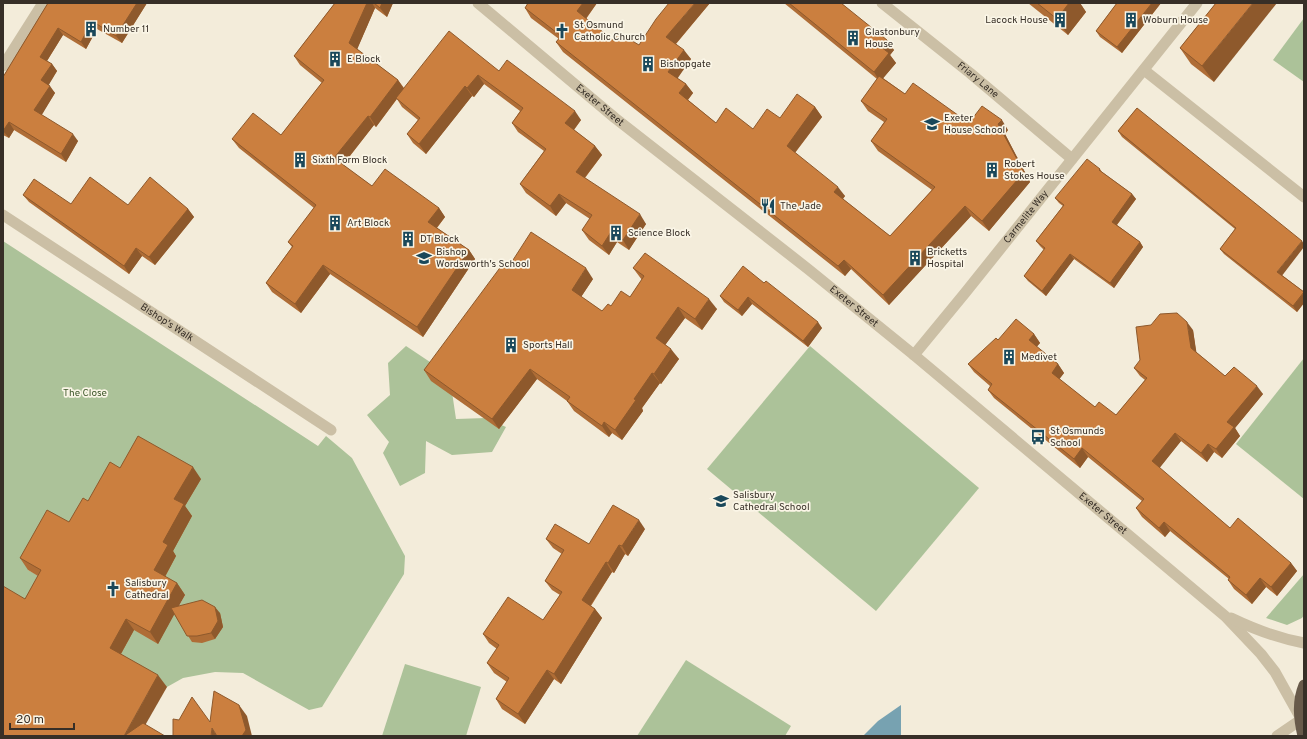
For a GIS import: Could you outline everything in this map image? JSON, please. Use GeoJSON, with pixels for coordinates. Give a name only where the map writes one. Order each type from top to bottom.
{"type":"FeatureCollection","features":[{"type":"Feature","properties":{"kind":"highway"},"geometry":{"type":"LineString","coordinates":[[1303,736],[1299,718],[1301,694],[1304,685]]}},
{"type":"Feature","properties":{"kind":"street"},"geometry":{"type":"LineString","coordinates":[[3,66],[43,3]]}},
{"type":"Feature","properties":{"kind":"street","name":"Exeter Street"},"geometry":{"type":"LineString","coordinates":[[478,3],[615,118],[808,269],[914,355],[1225,616],[1261,654],[1275,672],[1299,718]]}},
{"type":"Feature","properties":{"kind":"street","name":"Friary Lane"},"geometry":{"type":"LineString","coordinates":[[882,3],[970,73],[1072,159]]}},
{"type":"Feature","properties":{"kind":"street","name":"Carmelite Way"},"geometry":{"type":"LineString","coordinates":[[914,355],[1197,3]]}},
{"type":"Feature","properties":{"kind":"street"},"geometry":{"type":"LineString","coordinates":[[1144,70],[1304,197]]}},
{"type":"Feature","properties":{"kind":"street","name":"Bishop's Walk"},"geometry":{"type":"LineString","coordinates":[[3,215],[331,430]]}},
{"type":"Feature","properties":{"kind":"street","name":"Exeter Street"},"geometry":{"type":"LineString","coordinates":[[1225,616],[1262,633],[1284,640],[1304,643]]}},
{"type":"Feature","properties":{"kind":"street"},"geometry":{"type":"LineString","coordinates":[[1277,736],[1299,718]]}},
{"type":"Feature","properties":{"kind":"green space"},"geometry":{"type":"Polygon","coordinates":[[[1304,18],[1304,82],[1273,60],[1304,18]]]}},
{"type":"Feature","properties":{"kind":"green space","name":"The Close"},"geometry":{"type":"Polygon","coordinates":[[[3,241],[318,446],[326,436],[352,458],[405,556],[404,574],[322,707],[309,710],[243,673],[215,672],[183,678],[167,687],[113,656],[129,627],[174,615],[185,595],[157,579],[176,556],[28,570],[55,585],[39,614],[3,593],[3,241]]]}},
{"type":"Feature","properties":{"kind":"green space"},"geometry":{"type":"Polygon","coordinates":[[[406,346],[436,366],[452,392],[456,419],[486,418],[506,427],[492,452],[452,455],[426,441],[425,473],[400,486],[383,453],[389,442],[367,415],[390,395],[388,363],[406,346]]]}},
{"type":"Feature","properties":{"kind":"green space"},"geometry":{"type":"Polygon","coordinates":[[[810,346],[979,488],[876,611],[707,469],[810,346]]]}},
{"type":"Feature","properties":{"kind":"green space"},"geometry":{"type":"Polygon","coordinates":[[[1304,358],[1304,499],[1236,444],[1304,358]]]}},
{"type":"Feature","properties":{"kind":"green space"},"geometry":{"type":"Polygon","coordinates":[[[1304,574],[1304,615],[1302,618],[1287,625],[1266,618],[1304,574]]]}},
{"type":"Feature","properties":{"kind":"green space"},"geometry":{"type":"Polygon","coordinates":[[[686,660],[791,726],[785,736],[637,736],[686,660]]]}},
{"type":"Feature","properties":{"kind":"green space"},"geometry":{"type":"Polygon","coordinates":[[[405,664],[481,687],[466,736],[382,736],[405,664]]]}},
{"type":"Feature","properties":{"kind":"water"},"geometry":{"type":"Polygon","coordinates":[[[901,705],[901,736],[863,736],[878,721],[901,705]]]}},
{"type":"Feature","properties":{"kind":"building"},"geometry":{"type":"Polygon","coordinates":[[[48,3],[137,3],[116,36],[92,21],[81,42],[58,28],[40,57],[52,64],[41,80],[50,86],[34,110],[73,134],[61,154],[9,122],[3,131],[3,77],[48,3]]]}},
{"type":"Feature","properties":{"kind":"building"},"geometry":{"type":"Polygon","coordinates":[[[335,3],[367,3],[349,43],[398,80],[370,117],[368,116],[334,158],[372,186],[385,169],[439,208],[428,222],[469,250],[417,327],[323,265],[295,304],[266,283],[293,246],[288,242],[316,205],[232,139],[253,113],[281,135],[324,80],[294,56],[335,3]]]}},
{"type":"Feature","properties":{"kind":"building"},"geometry":{"type":"Polygon","coordinates":[[[374,3],[382,3],[380,8],[374,3]]]}},
{"type":"Feature","properties":{"kind":"building"},"geometry":{"type":"Polygon","coordinates":[[[528,3],[583,3],[577,11],[614,41],[619,33],[639,45],[656,19],[669,3],[695,3],[666,37],[684,50],[668,72],[686,84],[679,93],[716,123],[726,108],[753,129],[767,109],[780,118],[797,94],[815,107],[787,146],[838,187],[834,192],[890,236],[935,187],[871,141],[887,119],[861,101],[879,76],[905,94],[913,83],[969,123],[982,106],[1002,120],[998,124],[1024,172],[982,221],[965,206],[883,295],[844,260],[838,266],[556,42],[561,36],[525,8],[528,3]]]}},
{"type":"Feature","properties":{"kind":"building","name":"Glastonbury House"},"geometry":{"type":"Polygon","coordinates":[[[789,3],[841,3],[887,40],[881,47],[889,53],[874,72],[789,3]]]}},
{"type":"Feature","properties":{"kind":"building"},"geometry":{"type":"Polygon","coordinates":[[[1037,3],[1069,3],[1057,19],[1037,3]]]}},
{"type":"Feature","properties":{"kind":"building","name":"Woburn House"},"geometry":{"type":"Polygon","coordinates":[[[1117,3],[1152,3],[1117,47],[1096,31],[1117,3]]]}},
{"type":"Feature","properties":{"kind":"building"},"geometry":{"type":"Polygon","coordinates":[[[1216,3],[1253,3],[1202,66],[1180,48],[1216,3]]]}},
{"type":"Feature","properties":{"kind":"building"},"geometry":{"type":"Polygon","coordinates":[[[449,31],[499,71],[507,60],[575,111],[565,123],[595,146],[576,172],[640,214],[623,240],[611,232],[602,246],[582,230],[592,215],[559,194],[550,206],[520,184],[546,149],[512,123],[523,108],[478,75],[467,88],[465,86],[419,144],[407,134],[420,118],[396,98],[449,31]]]}},
{"type":"Feature","properties":{"kind":"building"},"geometry":{"type":"Polygon","coordinates":[[[1137,108],[1302,241],[1277,272],[1304,292],[1293,306],[1220,249],[1236,228],[1118,131],[1137,108]]]}},
{"type":"Feature","properties":{"kind":"building"},"geometry":{"type":"Polygon","coordinates":[[[1087,159],[1100,169],[1099,170],[1132,194],[1112,222],[1140,242],[1110,283],[1070,254],[1042,291],[1024,276],[1045,248],[1036,241],[1064,205],[1055,198],[1087,159]]]}},
{"type":"Feature","properties":{"kind":"building"},"geometry":{"type":"Polygon","coordinates":[[[90,177],[128,205],[150,177],[188,209],[149,257],[136,248],[124,266],[23,195],[34,179],[71,204],[90,177]]]}},
{"type":"Feature","properties":{"kind":"building"},"geometry":{"type":"Polygon","coordinates":[[[531,232],[586,268],[572,290],[602,311],[608,304],[611,306],[621,291],[630,297],[644,276],[633,268],[645,253],[709,299],[695,319],[678,307],[656,338],[671,349],[654,374],[652,373],[634,399],[636,400],[615,430],[604,422],[602,426],[567,401],[570,397],[530,369],[492,419],[424,370],[502,265],[508,269],[531,232]]]}},
{"type":"Feature","properties":{"kind":"building"},"geometry":{"type":"Polygon","coordinates":[[[743,266],[764,283],[766,281],[818,322],[803,341],[748,297],[738,310],[720,296],[743,266]]]}},
{"type":"Feature","properties":{"kind":"building"},"geometry":{"type":"Polygon","coordinates":[[[1177,313],[1187,322],[1191,348],[1225,376],[1234,367],[1257,386],[1227,422],[1234,427],[1216,449],[1208,444],[1201,453],[1175,433],[1152,461],[1230,528],[1238,518],[1291,563],[1271,587],[1260,578],[1246,595],[1228,580],[1230,577],[1164,522],[1159,528],[1136,508],[1144,499],[1082,448],[1074,459],[988,390],[992,384],[968,364],[996,338],[998,340],[1016,319],[1034,334],[1029,340],[1058,364],[1052,373],[1095,407],[1099,402],[1116,415],[1147,378],[1134,368],[1140,360],[1136,327],[1151,325],[1160,314],[1177,313]]]}},
{"type":"Feature","properties":{"kind":"building","name":"Salisbury Cathedral"},"geometry":{"type":"Polygon","coordinates":[[[138,436],[193,467],[174,499],[184,504],[163,542],[168,545],[154,570],[177,583],[150,632],[126,619],[110,648],[158,675],[124,736],[3,736],[3,586],[25,599],[41,570],[20,558],[47,510],[69,522],[83,498],[88,501],[110,462],[120,468],[138,436]]]}},
{"type":"Feature","properties":{"kind":"building"},"geometry":{"type":"Polygon","coordinates":[[[613,505],[639,520],[622,546],[619,545],[608,563],[606,562],[582,600],[595,609],[554,674],[547,670],[518,714],[496,699],[509,678],[487,663],[499,645],[483,634],[508,597],[543,620],[562,592],[545,581],[564,550],[546,539],[555,524],[589,544],[613,505]]]}},
{"type":"Feature","properties":{"kind":"building"},"geometry":{"type":"Polygon","coordinates":[[[202,600],[215,607],[218,621],[211,633],[197,636],[187,636],[171,608],[202,600]]]}},
{"type":"Feature","properties":{"kind":"building"},"geometry":{"type":"Polygon","coordinates":[[[214,691],[239,705],[246,730],[242,736],[217,736],[212,728],[211,736],[173,736],[173,719],[179,720],[192,697],[210,722],[214,691]]]}},
{"type":"Feature","properties":{"kind":"building"},"geometry":{"type":"Polygon","coordinates":[[[143,723],[165,736],[124,736],[143,723]]]}},
{"type":"Feature","properties":{"kind":"place","name":"Lacock House"},"geometry":{"type":"Point","coordinates":[1060,20]}},
{"type":"Feature","properties":{"kind":"place","name":"Woburn House"},"geometry":{"type":"Point","coordinates":[1131,20]}},
{"type":"Feature","properties":{"kind":"place","name":"Number 11"},"geometry":{"type":"Point","coordinates":[91,29]}},
{"type":"Feature","properties":{"kind":"place","name":"St Osmund Catholic Church"},"geometry":{"type":"Point","coordinates":[562,31]}},
{"type":"Feature","properties":{"kind":"place","name":"Glastonbury House"},"geometry":{"type":"Point","coordinates":[853,38]}},
{"type":"Feature","properties":{"kind":"place","name":"E Block"},"geometry":{"type":"Point","coordinates":[335,59]}},
{"type":"Feature","properties":{"kind":"place","name":"Bishopgate"},"geometry":{"type":"Point","coordinates":[648,64]}},
{"type":"Feature","properties":{"kind":"place","name":"Exeter House School"},"geometry":{"type":"Point","coordinates":[932,124]}},
{"type":"Feature","properties":{"kind":"place","name":"Sixth Form Block"},"geometry":{"type":"Point","coordinates":[300,160]}},
{"type":"Feature","properties":{"kind":"place","name":"Robert Stokes House"},"geometry":{"type":"Point","coordinates":[992,170]}},
{"type":"Feature","properties":{"kind":"place","name":"The Jade"},"geometry":{"type":"Point","coordinates":[768,206]}},
{"type":"Feature","properties":{"kind":"place","name":"Art Block"},"geometry":{"type":"Point","coordinates":[335,223]}},
{"type":"Feature","properties":{"kind":"place","name":"Science Block"},"geometry":{"type":"Point","coordinates":[616,233]}},
{"type":"Feature","properties":{"kind":"place","name":"DT Block"},"geometry":{"type":"Point","coordinates":[408,239]}},
{"type":"Feature","properties":{"kind":"place","name":"Bishop Wordsworth's School"},"geometry":{"type":"Point","coordinates":[424,258]}},
{"type":"Feature","properties":{"kind":"place","name":"Bricketts Hospital"},"geometry":{"type":"Point","coordinates":[915,258]}},
{"type":"Feature","properties":{"kind":"place","name":"Sports Hall"},"geometry":{"type":"Point","coordinates":[511,345]}},
{"type":"Feature","properties":{"kind":"place","name":"Medivet"},"geometry":{"type":"Point","coordinates":[1009,357]}},
{"type":"Feature","properties":{"kind":"place","name":"St Osmunds School"},"geometry":{"type":"Point","coordinates":[1038,437]}},
{"type":"Feature","properties":{"kind":"place","name":"Salisbury Cathedral School"},"geometry":{"type":"Point","coordinates":[721,501]}},
{"type":"Feature","properties":{"kind":"place","name":"Salisbury Cathedral"},"geometry":{"type":"Point","coordinates":[113,589]}}]}
